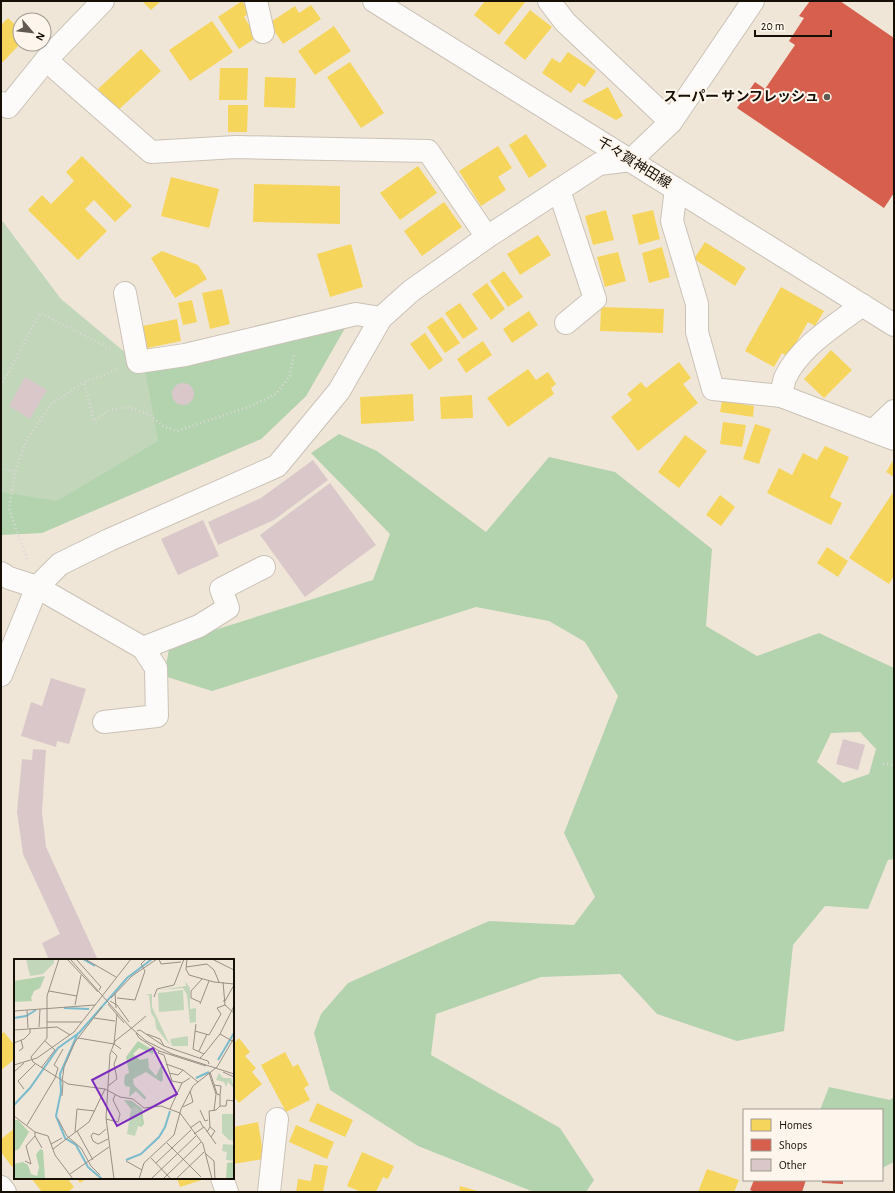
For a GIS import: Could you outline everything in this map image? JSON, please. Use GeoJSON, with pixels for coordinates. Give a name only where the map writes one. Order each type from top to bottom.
{"type":"FeatureCollection","features":[{"type":"Feature","properties":{"kind":"street"},"geometry":{"type":"LineString","coordinates":[[256,1],[263,32]]}},
{"type":"Feature","properties":{"kind":"street","name":"千々賀神田線"},"geometry":{"type":"LineString","coordinates":[[374,1],[894,325]]}},
{"type":"Feature","properties":{"kind":"street"},"geometry":{"type":"LineString","coordinates":[[549,1],[565,22],[671,122]]}},
{"type":"Feature","properties":{"kind":"street"},"geometry":{"type":"LineString","coordinates":[[1,675],[37,588],[60,564],[109,540],[277,466],[339,391],[381,318],[412,291],[488,237],[599,164],[630,160],[671,122],[754,1]]}},
{"type":"Feature","properties":{"kind":"street"},"geometry":{"type":"LineString","coordinates":[[1,103],[8,107],[46,60],[95,4]]}},
{"type":"Feature","properties":{"kind":"street"},"geometry":{"type":"LineString","coordinates":[[46,60],[151,152],[236,147],[428,151],[488,237]]}},
{"type":"Feature","properties":{"kind":"street"},"geometry":{"type":"LineString","coordinates":[[676,189],[672,221],[697,304],[697,332],[713,389],[781,396],[894,439]]}},
{"type":"Feature","properties":{"kind":"street"},"geometry":{"type":"LineString","coordinates":[[559,190],[595,299],[566,322]]}},
{"type":"Feature","properties":{"kind":"street"},"geometry":{"type":"LineString","coordinates":[[125,293],[138,362],[185,355],[356,314],[381,318]]}},
{"type":"Feature","properties":{"kind":"street"},"geometry":{"type":"LineString","coordinates":[[781,396],[785,379],[798,359],[818,339],[862,305]]}},
{"type":"Feature","properties":{"kind":"street"},"geometry":{"type":"LineString","coordinates":[[873,431],[894,411]]}},
{"type":"Feature","properties":{"kind":"street"},"geometry":{"type":"LineString","coordinates":[[143,648],[199,626],[228,608],[220,589],[264,567]]}},
{"type":"Feature","properties":{"kind":"street"},"geometry":{"type":"LineString","coordinates":[[1,573],[9,578],[37,588],[143,648],[156,668],[157,716],[104,722]]}},
{"type":"Feature","properties":{"kind":"street"},"geometry":{"type":"LineString","coordinates":[[269,1192],[277,1119]]}},
{"type":"Feature","properties":{"kind":"street"},"geometry":{"type":"LineString","coordinates":[[222,1179],[227,1192]]}},
{"type":"Feature","properties":{"kind":"street"},"geometry":{"type":"LineString","coordinates":[[1,1187],[5,1192]]}},
{"type":"Feature","properties":{"kind":"path"},"geometry":{"type":"LineString","coordinates":[[37,588],[9,509],[15,472],[26,441],[51,404],[84,382]]}},
{"type":"Feature","properties":{"kind":"path"},"geometry":{"type":"LineString","coordinates":[[1,468],[15,472]]}},
{"type":"Feature","properties":{"kind":"path"},"geometry":{"type":"LineString","coordinates":[[883,764],[894,765]]}},
{"type":"Feature","properties":{"kind":"green space"},"geometry":{"type":"Polygon","coordinates":[[[1,219],[61,299],[145,369],[345,328],[306,396],[261,439],[1,523],[1,219]]]}},
{"type":"Feature","properties":{"kind":"green space"},"geometry":{"type":"Polygon","coordinates":[[[345,328],[306,396],[261,439],[42,533],[1,535],[1,492],[57,501],[158,441],[145,369],[345,328]]]}},
{"type":"Feature","properties":{"kind":"green space"},"geometry":{"type":"Polygon","coordinates":[[[339,434],[377,451],[486,532],[549,457],[615,472],[712,549],[706,626],[757,656],[819,633],[894,668],[894,859],[888,860],[868,909],[825,906],[793,945],[784,1031],[737,1041],[657,1014],[620,974],[541,977],[436,1014],[431,1055],[560,1128],[594,1180],[586,1192],[534,1192],[418,1146],[330,1090],[314,1033],[321,1014],[348,983],[489,921],[574,925],[595,897],[564,833],[618,696],[585,642],[549,621],[476,607],[212,691],[164,676],[170,644],[373,580],[390,534],[311,453],[339,434]],[[860,732],[831,733],[817,762],[843,783],[869,774],[876,749],[860,732]]]}},
{"type":"Feature","properties":{"kind":"green space"},"geometry":{"type":"Polygon","coordinates":[[[829,1087],[890,1100],[894,1097],[894,1162],[883,1168],[883,1109],[820,1109],[829,1087]]]}},
{"type":"Feature","properties":{"kind":"building: Homes"},"geometry":{"type":"Polygon","coordinates":[[[142,1],[161,1],[151,10],[142,1]]]}},
{"type":"Feature","properties":{"kind":"building: Homes"},"geometry":{"type":"Polygon","coordinates":[[[242,1],[250,12],[244,17],[257,37],[239,49],[218,17],[242,1]]]}},
{"type":"Feature","properties":{"kind":"building: Homes"},"geometry":{"type":"Polygon","coordinates":[[[485,1],[526,1],[499,35],[474,15],[485,1]]]}},
{"type":"Feature","properties":{"kind":"building: Homes"},"geometry":{"type":"Polygon","coordinates":[[[311,5],[321,19],[283,44],[269,23],[295,6],[299,13],[311,5]]]}},
{"type":"Feature","properties":{"kind":"building: Homes"},"geometry":{"type":"Polygon","coordinates":[[[530,10],[552,27],[525,60],[504,43],[530,10]]]}},
{"type":"Feature","properties":{"kind":"building: Homes"},"geometry":{"type":"Polygon","coordinates":[[[8,18],[12,22],[12,52],[1,64],[1,25],[8,18]]]}},
{"type":"Feature","properties":{"kind":"building: Homes"},"geometry":{"type":"Polygon","coordinates":[[[212,21],[233,52],[190,81],[169,50],[212,21]]]}},
{"type":"Feature","properties":{"kind":"building: Homes"},"geometry":{"type":"Polygon","coordinates":[[[334,26],[351,51],[315,75],[298,51],[334,26]]]}},
{"type":"Feature","properties":{"kind":"building: Homes"},"geometry":{"type":"Polygon","coordinates":[[[141,49],[161,71],[117,111],[98,89],[141,49]]]}},
{"type":"Feature","properties":{"kind":"building: Homes"},"geometry":{"type":"Polygon","coordinates":[[[568,52],[596,71],[585,87],[578,83],[571,93],[542,73],[552,58],[560,63],[568,52]]]}},
{"type":"Feature","properties":{"kind":"building: Homes"},"geometry":{"type":"Polygon","coordinates":[[[350,62],[384,113],[361,128],[327,77],[350,62]]]}},
{"type":"Feature","properties":{"kind":"building: Homes"},"geometry":{"type":"Polygon","coordinates":[[[220,68],[248,68],[247,100],[219,100],[220,68]]]}},
{"type":"Feature","properties":{"kind":"building: Homes"},"geometry":{"type":"Polygon","coordinates":[[[265,77],[296,78],[295,108],[264,107],[265,77]]]}},
{"type":"Feature","properties":{"kind":"building: Homes"},"geometry":{"type":"Polygon","coordinates":[[[608,87],[623,116],[616,120],[582,101],[608,87]]]}},
{"type":"Feature","properties":{"kind":"building: Homes"},"geometry":{"type":"Polygon","coordinates":[[[228,105],[248,105],[247,132],[228,132],[228,105]]]}},
{"type":"Feature","properties":{"kind":"building: Homes"},"geometry":{"type":"Polygon","coordinates":[[[526,134],[547,166],[529,178],[509,145],[526,134]]]}},
{"type":"Feature","properties":{"kind":"building: Homes"},"geometry":{"type":"Polygon","coordinates":[[[498,146],[512,168],[498,177],[506,190],[481,206],[459,171],[498,146]]]}},
{"type":"Feature","properties":{"kind":"building: Homes"},"geometry":{"type":"Polygon","coordinates":[[[82,156],[132,206],[115,222],[94,200],[85,209],[107,231],[78,260],[28,210],[42,195],[51,204],[74,181],[66,172],[82,156]]]}},
{"type":"Feature","properties":{"kind":"building: Homes"},"geometry":{"type":"Polygon","coordinates":[[[418,166],[437,193],[400,220],[380,193],[418,166]]]}},
{"type":"Feature","properties":{"kind":"building: Homes"},"geometry":{"type":"Polygon","coordinates":[[[171,177],[219,189],[209,228],[161,216],[171,177]]]}},
{"type":"Feature","properties":{"kind":"building: Homes"},"geometry":{"type":"Polygon","coordinates":[[[254,184],[340,186],[340,224],[253,222],[254,184]]]}},
{"type":"Feature","properties":{"kind":"building: Homes"},"geometry":{"type":"Polygon","coordinates":[[[444,202],[462,227],[422,256],[404,231],[444,202]]]}},
{"type":"Feature","properties":{"kind":"building: Homes"},"geometry":{"type":"Polygon","coordinates":[[[606,210],[614,240],[593,245],[585,216],[606,210]]]}},
{"type":"Feature","properties":{"kind":"building: Homes"},"geometry":{"type":"Polygon","coordinates":[[[653,210],[660,239],[639,245],[632,215],[653,210]]]}},
{"type":"Feature","properties":{"kind":"building: Homes"},"geometry":{"type":"Polygon","coordinates":[[[538,235],[551,255],[520,275],[507,254],[538,235]]]}},
{"type":"Feature","properties":{"kind":"building: Homes"},"geometry":{"type":"Polygon","coordinates":[[[705,242],[746,268],[735,286],[694,259],[705,242]]]}},
{"type":"Feature","properties":{"kind":"building: Homes"},"geometry":{"type":"Polygon","coordinates":[[[351,244],[363,287],[330,297],[317,254],[351,244]]]}},
{"type":"Feature","properties":{"kind":"building: Homes"},"geometry":{"type":"Polygon","coordinates":[[[662,247],[670,277],[649,283],[642,253],[662,247]]]}},
{"type":"Feature","properties":{"kind":"building: Homes"},"geometry":{"type":"Polygon","coordinates":[[[162,251],[198,265],[207,279],[175,298],[151,258],[162,251]]]}},
{"type":"Feature","properties":{"kind":"building: Homes"},"geometry":{"type":"Polygon","coordinates":[[[618,252],[626,281],[605,287],[597,257],[618,252]]]}},
{"type":"Feature","properties":{"kind":"building: Homes"},"geometry":{"type":"Polygon","coordinates":[[[504,271],[523,297],[508,307],[490,281],[504,271]]]}},
{"type":"Feature","properties":{"kind":"building: Homes"},"geometry":{"type":"Polygon","coordinates":[[[487,283],[505,309],[491,320],[472,294],[487,283]]]}},
{"type":"Feature","properties":{"kind":"building: Homes"},"geometry":{"type":"Polygon","coordinates":[[[781,287],[824,311],[815,326],[808,322],[788,357],[782,353],[774,367],[745,351],[781,287]]]}},
{"type":"Feature","properties":{"kind":"building: Homes"},"geometry":{"type":"Polygon","coordinates":[[[222,289],[230,324],[210,329],[202,293],[222,289]]]}},
{"type":"Feature","properties":{"kind":"building: Homes"},"geometry":{"type":"Polygon","coordinates":[[[192,300],[197,322],[183,325],[178,303],[192,300]]]}},
{"type":"Feature","properties":{"kind":"building: Homes"},"geometry":{"type":"Polygon","coordinates":[[[460,303],[478,329],[463,339],[445,313],[460,303]]]}},
{"type":"Feature","properties":{"kind":"building: Homes"},"geometry":{"type":"Polygon","coordinates":[[[601,307],[664,309],[663,333],[600,331],[601,307]]]}},
{"type":"Feature","properties":{"kind":"building: Homes"},"geometry":{"type":"Polygon","coordinates":[[[529,311],[538,325],[512,343],[503,329],[529,311]]]}},
{"type":"Feature","properties":{"kind":"building: Homes"},"geometry":{"type":"Polygon","coordinates":[[[442,317],[460,343],[445,353],[427,327],[442,317]]]}},
{"type":"Feature","properties":{"kind":"building: Homes"},"geometry":{"type":"Polygon","coordinates":[[[177,319],[181,341],[143,349],[138,327],[177,319]]]}},
{"type":"Feature","properties":{"kind":"building: Homes"},"geometry":{"type":"Polygon","coordinates":[[[425,333],[443,360],[429,370],[410,344],[425,333]]]}},
{"type":"Feature","properties":{"kind":"building: Homes"},"geometry":{"type":"Polygon","coordinates":[[[483,341],[492,355],[466,373],[457,359],[483,341]]]}},
{"type":"Feature","properties":{"kind":"building: Homes"},"geometry":{"type":"Polygon","coordinates":[[[831,350],[852,370],[824,398],[804,379],[831,350]]]}},
{"type":"Feature","properties":{"kind":"building: Homes"},"geometry":{"type":"Polygon","coordinates":[[[679,362],[691,378],[683,384],[698,403],[638,451],[611,417],[632,400],[627,394],[641,382],[646,388],[679,362]]]}},
{"type":"Feature","properties":{"kind":"building: Homes"},"geometry":{"type":"Polygon","coordinates":[[[528,369],[536,380],[548,372],[556,384],[551,388],[554,394],[508,427],[487,398],[528,369]]]}},
{"type":"Feature","properties":{"kind":"building: Homes"},"geometry":{"type":"Polygon","coordinates":[[[413,394],[414,421],[361,424],[360,397],[413,394]]]}},
{"type":"Feature","properties":{"kind":"building: Homes"},"geometry":{"type":"Polygon","coordinates":[[[472,395],[473,418],[441,419],[440,397],[472,395]]]}},
{"type":"Feature","properties":{"kind":"building: Homes"},"geometry":{"type":"Polygon","coordinates":[[[722,401],[754,406],[753,417],[720,412],[722,401]]]}},
{"type":"Feature","properties":{"kind":"building: Homes"},"geometry":{"type":"Polygon","coordinates":[[[723,422],[746,425],[742,447],[720,444],[723,422]]]}},
{"type":"Feature","properties":{"kind":"building: Homes"},"geometry":{"type":"Polygon","coordinates":[[[755,424],[771,429],[759,464],[743,459],[755,424]]]}},
{"type":"Feature","properties":{"kind":"building: Homes"},"geometry":{"type":"Polygon","coordinates":[[[685,435],[707,451],[679,488],[658,472],[685,435]]]}},
{"type":"Feature","properties":{"kind":"building: Homes"},"geometry":{"type":"Polygon","coordinates":[[[825,446],[849,457],[830,497],[842,503],[831,525],[767,493],[779,468],[792,475],[803,453],[817,460],[825,446]]]}},
{"type":"Feature","properties":{"kind":"building: Homes"},"geometry":{"type":"Polygon","coordinates":[[[894,459],[894,477],[886,472],[894,459]]]}},
{"type":"Feature","properties":{"kind":"building: Homes"},"geometry":{"type":"Polygon","coordinates":[[[894,491],[894,576],[889,584],[849,558],[894,491]]]}},
{"type":"Feature","properties":{"kind":"building: Homes"},"geometry":{"type":"Polygon","coordinates":[[[720,495],[735,507],[721,526],[706,515],[720,495]]]}},
{"type":"Feature","properties":{"kind":"building: Homes"},"geometry":{"type":"Polygon","coordinates":[[[827,547],[848,561],[838,577],[817,563],[827,547]]]}},
{"type":"Feature","properties":{"kind":"building: Homes"},"geometry":{"type":"Polygon","coordinates":[[[4,1032],[14,1045],[14,1060],[1,1070],[1,1034],[4,1032]]]}},
{"type":"Feature","properties":{"kind":"building: Homes"},"geometry":{"type":"Polygon","coordinates":[[[239,1038],[250,1052],[245,1056],[256,1068],[252,1072],[262,1084],[239,1103],[234,1097],[234,1043],[239,1038]]]}},
{"type":"Feature","properties":{"kind":"building: Homes"},"geometry":{"type":"Polygon","coordinates":[[[285,1052],[293,1067],[298,1064],[309,1085],[304,1088],[310,1100],[286,1112],[261,1065],[285,1052]]]}},
{"type":"Feature","properties":{"kind":"building: Homes"},"geometry":{"type":"Polygon","coordinates":[[[317,1103],[353,1120],[345,1137],[309,1121],[317,1103]]]}},
{"type":"Feature","properties":{"kind":"building: Homes"},"geometry":{"type":"Polygon","coordinates":[[[258,1122],[264,1159],[234,1164],[234,1127],[258,1122]]]}},
{"type":"Feature","properties":{"kind":"building: Homes"},"geometry":{"type":"Polygon","coordinates":[[[296,1125],[334,1142],[327,1159],[289,1142],[296,1125]]]}},
{"type":"Feature","properties":{"kind":"building: Homes"},"geometry":{"type":"Polygon","coordinates":[[[14,1129],[14,1165],[12,1167],[1,1152],[1,1139],[14,1129]]]}},
{"type":"Feature","properties":{"kind":"building: Homes"},"geometry":{"type":"Polygon","coordinates":[[[362,1152],[394,1166],[388,1179],[383,1177],[376,1192],[361,1192],[347,1186],[362,1152]]]}},
{"type":"Feature","properties":{"kind":"building: Homes"},"geometry":{"type":"Polygon","coordinates":[[[314,1164],[328,1166],[323,1192],[296,1192],[298,1179],[311,1181],[314,1164]]]}},
{"type":"Feature","properties":{"kind":"building: Homes"},"geometry":{"type":"Polygon","coordinates":[[[707,1169],[739,1180],[734,1192],[698,1192],[707,1169]]]}},
{"type":"Feature","properties":{"kind":"building: Homes"},"geometry":{"type":"Polygon","coordinates":[[[32,1179],[68,1179],[74,1187],[68,1192],[42,1192],[32,1179]]]}},
{"type":"Feature","properties":{"kind":"building: Homes"},"geometry":{"type":"Polygon","coordinates":[[[77,1179],[86,1179],[80,1183],[77,1179]]]}},
{"type":"Feature","properties":{"kind":"building: Homes"},"geometry":{"type":"Polygon","coordinates":[[[177,1179],[205,1179],[180,1187],[177,1179]]]}},
{"type":"Feature","properties":{"kind":"building: Homes"},"geometry":{"type":"Polygon","coordinates":[[[460,1186],[481,1192],[459,1192],[460,1186]]]}},
{"type":"Feature","properties":{"kind":"building: Shops","name":"スーパー サンフレッシュ"},"geometry":{"type":"Polygon","coordinates":[[[810,1],[840,1],[894,38],[894,193],[884,208],[737,108],[755,82],[765,89],[795,45],[789,41],[804,18],[799,16],[810,1]]]}},
{"type":"Feature","properties":{"kind":"building: Shops"},"geometry":{"type":"Polygon","coordinates":[[[754,1181],[806,1181],[802,1192],[755,1192],[750,1190],[754,1181]]]}},
{"type":"Feature","properties":{"kind":"building: Shops"},"geometry":{"type":"Polygon","coordinates":[[[822,1181],[843,1181],[843,1184],[822,1183],[822,1181]]]}},
{"type":"Feature","properties":{"kind":"building: Other"},"geometry":{"type":"Polygon","coordinates":[[[25,377],[47,390],[30,419],[9,406],[25,377]]]}},
{"type":"Feature","properties":{"kind":"building: Other"},"geometry":{"type":"Polygon","coordinates":[[[183,383],[191,386],[194,394],[191,402],[183,405],[175,402],[172,394],[175,386],[183,383]]]}},
{"type":"Feature","properties":{"kind":"building: Other"},"geometry":{"type":"Polygon","coordinates":[[[313,460],[328,480],[274,520],[218,545],[208,522],[261,498],[313,460]]]}},
{"type":"Feature","properties":{"kind":"building: Other"},"geometry":{"type":"Polygon","coordinates":[[[330,483],[376,545],[305,597],[260,535],[330,483]]]}},
{"type":"Feature","properties":{"kind":"building: Other"},"geometry":{"type":"Polygon","coordinates":[[[203,520],[219,556],[178,575],[161,539],[203,520]]]}},
{"type":"Feature","properties":{"kind":"building: Other"},"geometry":{"type":"Polygon","coordinates":[[[51,678],[86,689],[69,744],[57,741],[56,747],[21,736],[31,702],[42,706],[51,678]]]}},
{"type":"Feature","properties":{"kind":"building: Other"},"geometry":{"type":"Polygon","coordinates":[[[843,739],[865,745],[858,770],[836,764],[843,739]]]}},
{"type":"Feature","properties":{"kind":"building: Other"},"geometry":{"type":"Polygon","coordinates":[[[33,749],[46,750],[42,812],[46,847],[98,959],[49,959],[42,943],[60,934],[23,854],[17,812],[22,759],[32,760],[33,749]]]}},
{"type":"Feature","properties":{"kind":"place","name":"スーパー サンフレッシュ"},"geometry":{"type":"Point","coordinates":[827,97]}}]}
